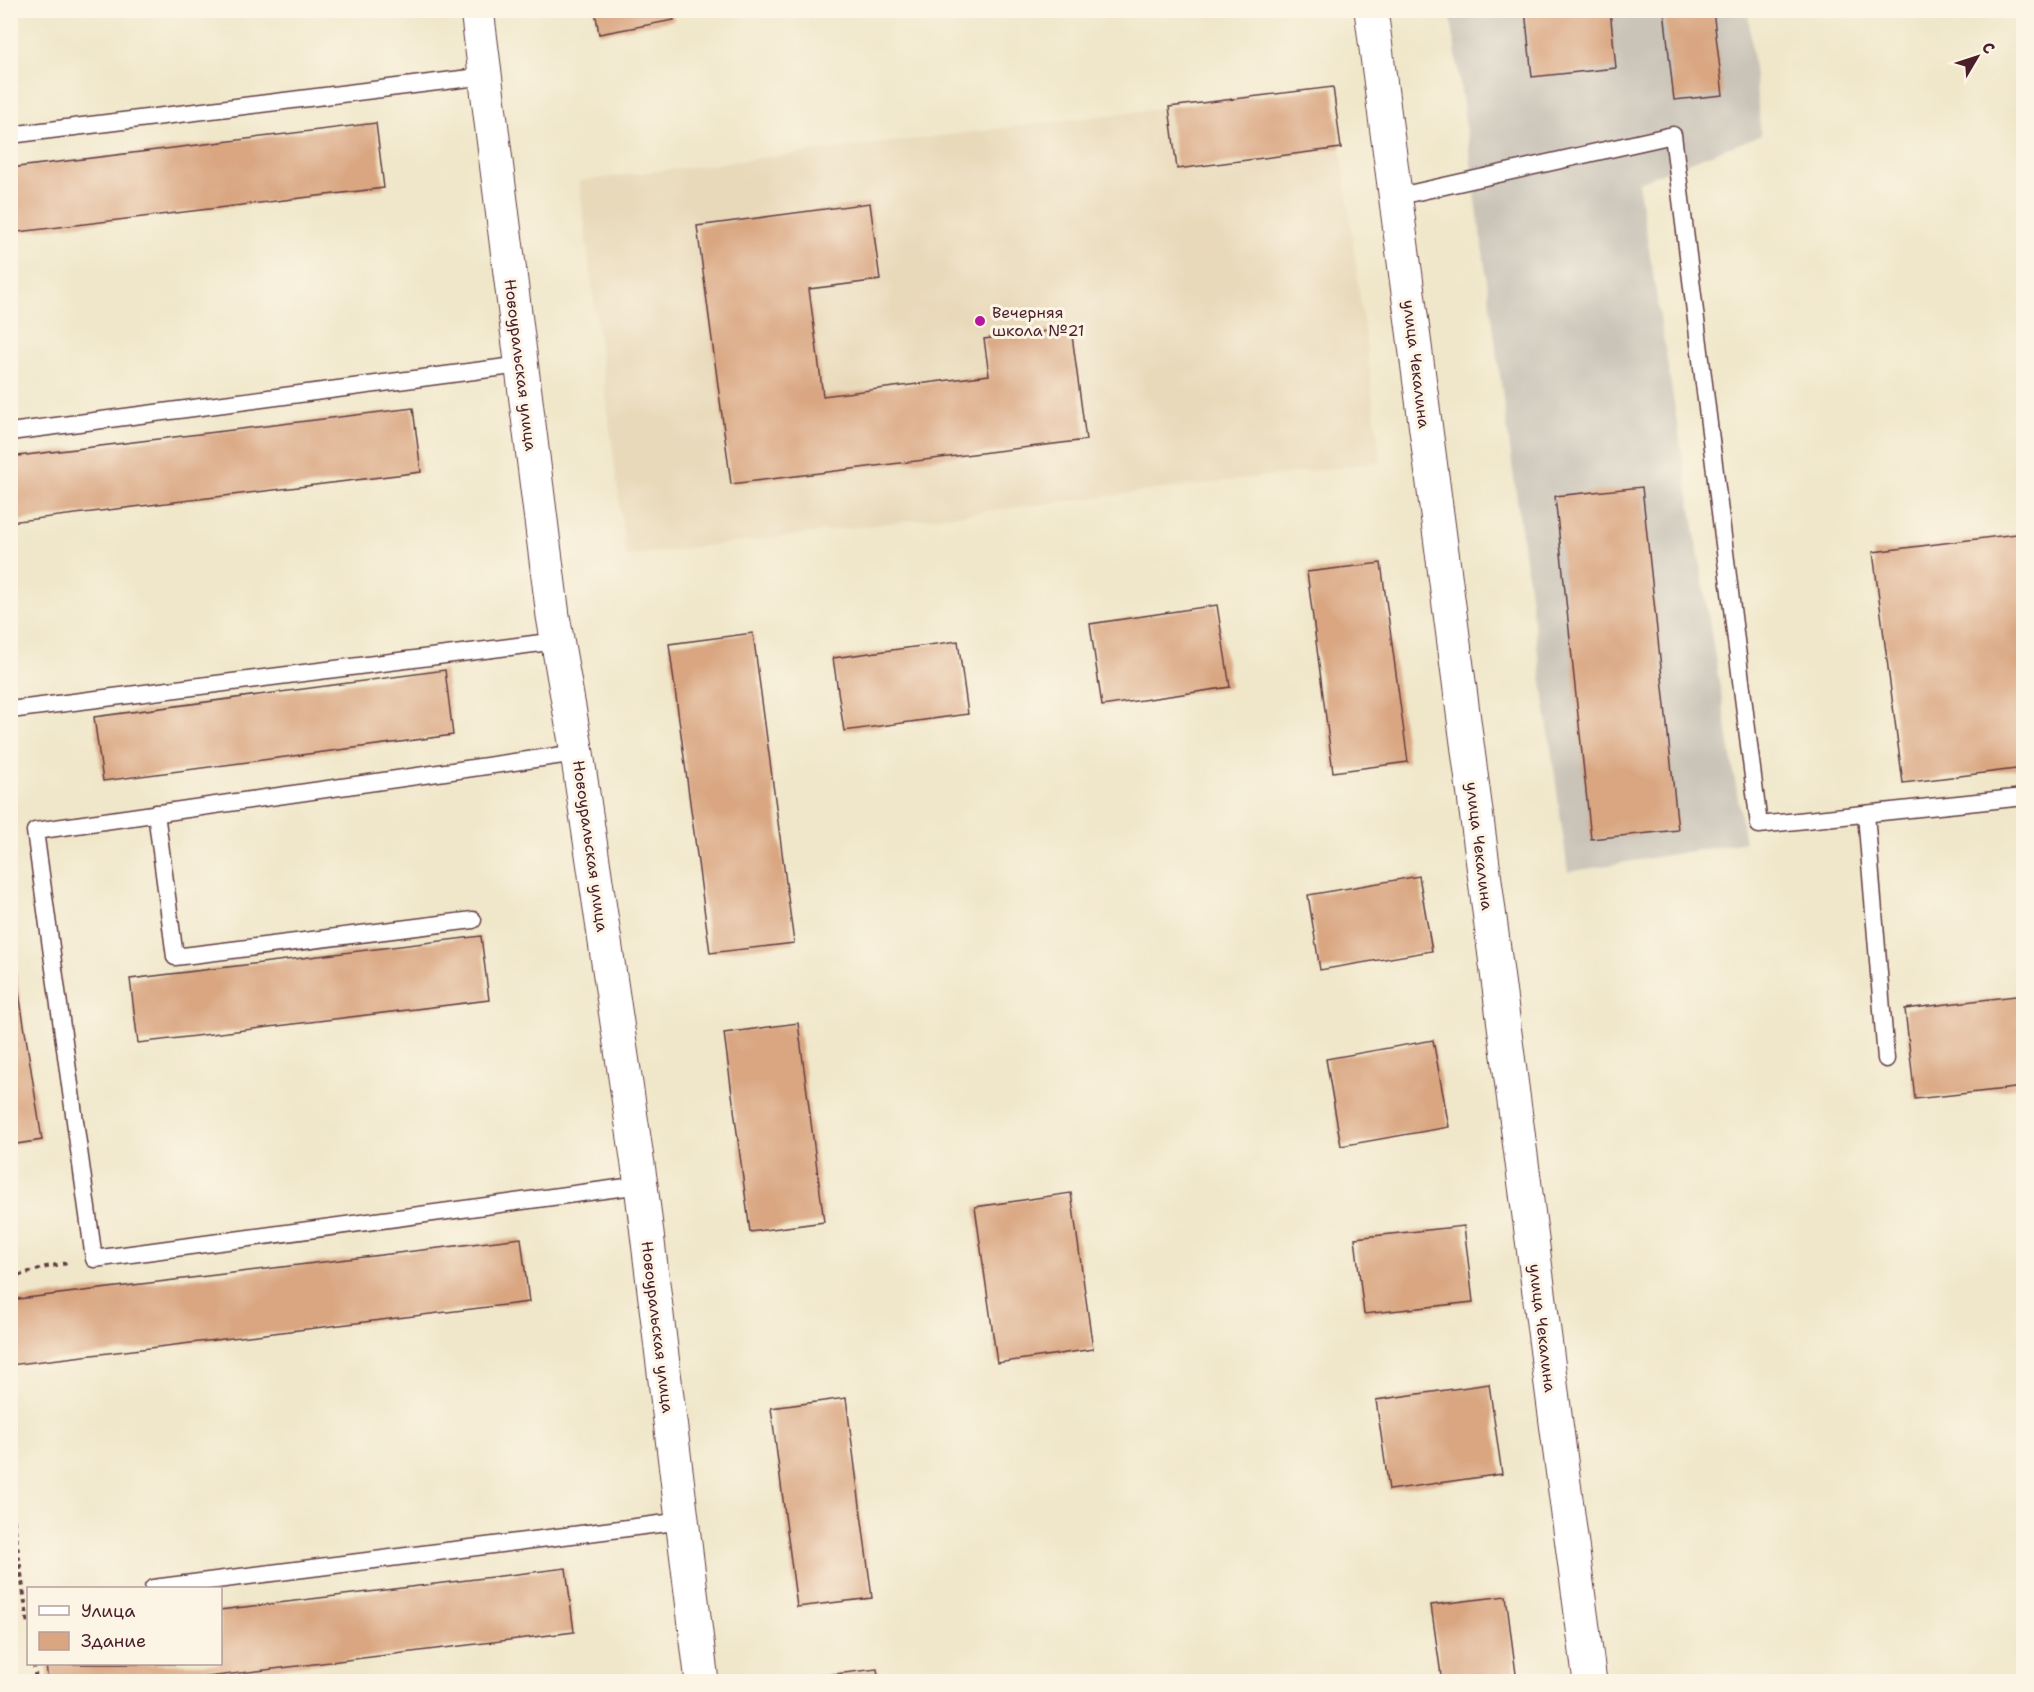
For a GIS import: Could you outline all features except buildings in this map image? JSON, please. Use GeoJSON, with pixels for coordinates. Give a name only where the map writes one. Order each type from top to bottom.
{"type":"FeatureCollection","features":[{"type":"Feature","properties":{"kind":"street","name":"Новоуральская улица"},"geometry":{"type":"LineString","coordinates":[[477,10],[557,641],[577,753],[641,1185],[702,1682]]}},
{"type":"Feature","properties":{"kind":"street","name":"улица Чекалина"},"geometry":{"type":"LineString","coordinates":[[1371,10],[1590,1682]]}},
{"type":"Feature","properties":{"kind":"lane"},"geometry":{"type":"LineString","coordinates":[[10,135],[486,76]]}},
{"type":"Feature","properties":{"kind":"lane"},"geometry":{"type":"LineString","coordinates":[[1395,197],[1673,135],[1759,825],[2024,797]]}},
{"type":"Feature","properties":{"kind":"lane"},"geometry":{"type":"LineString","coordinates":[[10,432],[521,364]]}},
{"type":"Feature","properties":{"kind":"lane"},"geometry":{"type":"LineString","coordinates":[[10,710],[557,641]]}},
{"type":"Feature","properties":{"kind":"lane"},"geometry":{"type":"LineString","coordinates":[[577,753],[35,831],[94,1259],[641,1185]]}},
{"type":"Feature","properties":{"kind":"lane"},"geometry":{"type":"LineString","coordinates":[[156,813],[175,957],[473,920]]}},
{"type":"Feature","properties":{"kind":"lane"},"geometry":{"type":"LineString","coordinates":[[1866,814],[1886,1059]]}},
{"type":"Feature","properties":{"kind":"lane"},"geometry":{"type":"LineString","coordinates":[[161,1587],[683,1521]]}},
{"type":"Feature","properties":{"kind":"path"},"geometry":{"type":"LineString","coordinates":[[10,1278],[46,1267],[94,1259]]}},
{"type":"Feature","properties":{"kind":"path"},"geometry":{"type":"LineString","coordinates":[[10,1493],[27,1618]]}},
{"type":"Feature","properties":{"kind":"path"},"geometry":{"type":"LineString","coordinates":[[34,1665],[36,1682]]}},
{"type":"Feature","properties":{"kind":"shaded area"},"geometry":{"type":"Polygon","coordinates":[[[1450,11],[1748,11],[1761,135],[1638,182],[1745,842],[1568,872],[1450,11]]]}},
{"type":"Feature","properties":{"kind":"shaded area","name":"Вечерняя школа №21"},"geometry":{"type":"Polygon","coordinates":[[[1333,87],[1381,462],[626,556],[579,181],[1333,87]]]}},
{"type":"Feature","properties":{"kind":"place","name":"Вечерняя школа №21"},"geometry":{"type":"Point","coordinates":[980,321]}}]}
